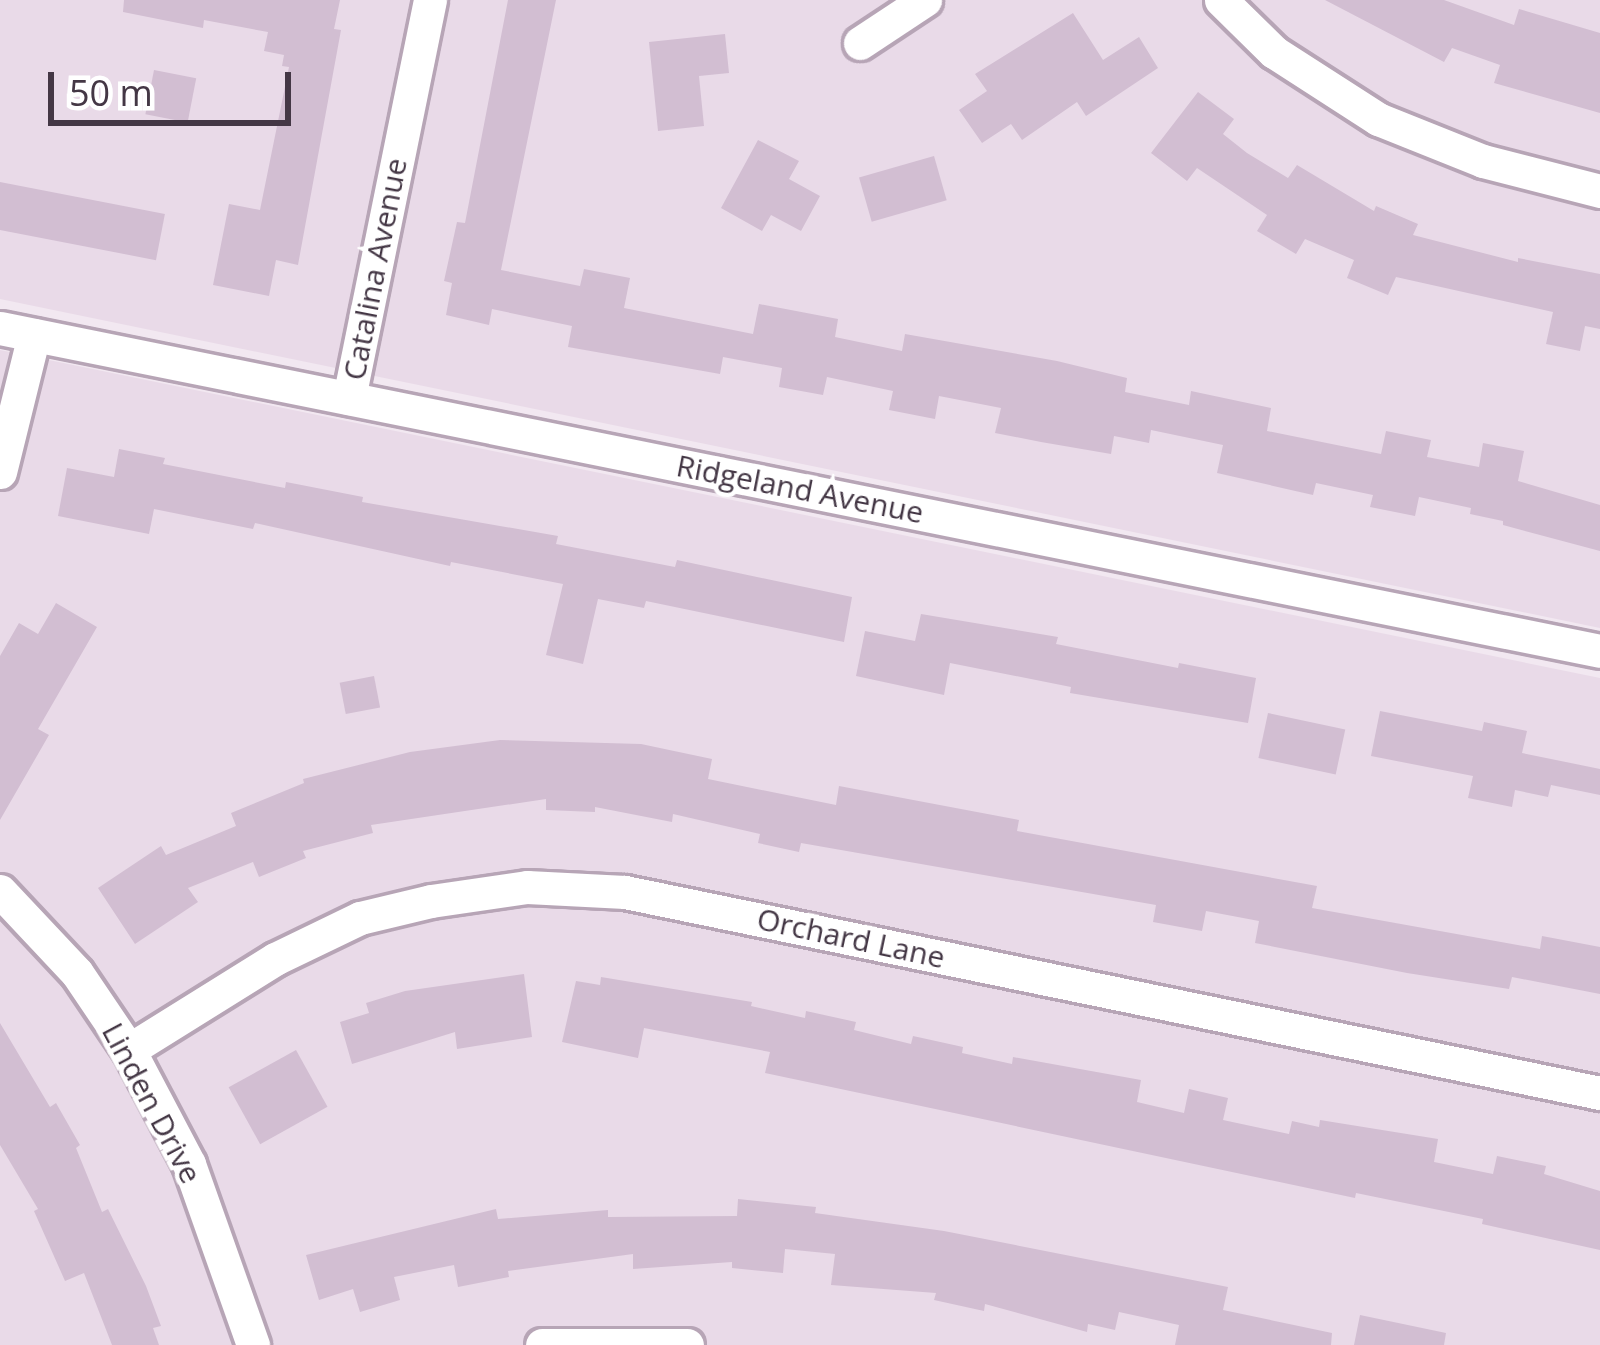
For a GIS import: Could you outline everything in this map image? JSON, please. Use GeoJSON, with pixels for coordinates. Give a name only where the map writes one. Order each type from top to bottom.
{"type":"FeatureCollection","features":[{"type":"Feature","properties":{"kind":"street","name":"Catalina Avenue"},"geometry":{"type":"LineString","coordinates":[[349,398],[430,0]]}},
{"type":"Feature","properties":{"kind":"street"},"geometry":{"type":"LineString","coordinates":[[860,43],[925,0]]}},
{"type":"Feature","properties":{"kind":"street"},"geometry":{"type":"LineString","coordinates":[[1221,0],[1274,52],[1378,119],[1484,161],[1600,191]]}},
{"type":"Feature","properties":{"kind":"street","name":"Ridgeland Avenue"},"geometry":{"type":"LineString","coordinates":[[0,328],[1600,651]]}},
{"type":"Feature","properties":{"kind":"street"},"geometry":{"type":"LineString","coordinates":[[0,472],[34,334]]}},
{"type":"Feature","properties":{"kind":"street","name":"Orchard Lane"},"geometry":{"type":"LineString","coordinates":[[129,1050],[275,959],[360,918],[527,886],[625,892],[1600,1093]]}},
{"type":"Feature","properties":{"kind":"street","name":"Linden Drive"},"geometry":{"type":"LineString","coordinates":[[0,891],[77,973],[129,1050],[189,1164],[253,1345]]}},
{"type":"Feature","properties":{"kind":"street"},"geometry":{"type":"LineString","coordinates":[[542,1345],[687,1345]]}},
{"type":"Feature","properties":{"kind":"shaded area"},"geometry":{"type":"Polygon","coordinates":[[[0,0],[1600,0],[1600,628],[0,299],[0,0]]]}},
{"type":"Feature","properties":{"kind":"shaded area"},"geometry":{"type":"Polygon","coordinates":[[[0,350],[1600,678],[1600,1345],[0,1345],[0,350]]]}},
{"type":"Feature","properties":{"kind":"building"},"geometry":{"type":"Polygon","coordinates":[[[124,0],[340,0],[334,29],[341,30],[298,265],[276,260],[269,296],[213,285],[229,204],[260,210],[289,67],[282,66],[284,55],[264,51],[268,32],[204,20],[203,28],[123,12],[124,0]]]}},
{"type":"Feature","properties":{"kind":"building"},"geometry":{"type":"Polygon","coordinates":[[[508,0],[556,0],[501,270],[580,286],[584,269],[630,278],[624,308],[753,334],[759,304],[838,319],[835,337],[902,351],[905,334],[1057,361],[1127,378],[1125,392],[1189,405],[1191,391],[1271,408],[1267,431],[1381,454],[1386,431],[1431,440],[1427,457],[1479,467],[1483,443],[1524,451],[1518,481],[1600,505],[1600,551],[1470,514],[1471,508],[1419,497],[1415,516],[1370,507],[1373,495],[1316,483],[1313,495],[1217,473],[1223,445],[1151,430],[1149,443],[1114,436],[1111,454],[995,433],[1001,408],[939,396],[935,419],[889,410],[893,391],[827,377],[823,395],[779,387],[782,368],[723,357],[720,374],[568,347],[572,326],[492,309],[489,325],[446,315],[452,283],[444,281],[457,222],[465,223],[508,0]]]}},
{"type":"Feature","properties":{"kind":"building"},"geometry":{"type":"Polygon","coordinates":[[[1325,0],[1444,0],[1514,25],[1519,9],[1600,33],[1600,113],[1494,83],[1500,65],[1452,48],[1444,62],[1325,0]]]}},
{"type":"Feature","properties":{"kind":"building"},"geometry":{"type":"Polygon","coordinates":[[[1073,13],[1103,60],[1139,37],[1158,68],[1086,116],[1077,102],[1022,140],[1011,124],[982,143],[959,110],[987,91],[975,74],[1073,13]]]}},
{"type":"Feature","properties":{"kind":"building"},"geometry":{"type":"Polygon","coordinates":[[[725,34],[729,73],[699,76],[704,126],[658,131],[649,42],[725,34]]]}},
{"type":"Feature","properties":{"kind":"building"},"geometry":{"type":"Polygon","coordinates":[[[154,70],[196,78],[188,122],[145,114],[154,70]]]}},
{"type":"Feature","properties":{"kind":"building"},"geometry":{"type":"Polygon","coordinates":[[[1198,92],[1234,119],[1223,134],[1247,153],[1288,178],[1297,165],[1374,211],[1376,206],[1418,224],[1413,235],[1518,262],[1518,258],[1600,274],[1600,329],[1585,326],[1580,351],[1546,344],[1553,312],[1396,277],[1388,295],[1347,278],[1354,260],[1305,239],[1296,254],[1257,231],[1267,215],[1197,168],[1187,181],[1151,153],[1198,92]]]}},
{"type":"Feature","properties":{"kind":"building"},"geometry":{"type":"Polygon","coordinates":[[[758,140],[799,161],[789,179],[820,196],[801,231],[771,215],[762,231],[721,208],[758,140]]]}},
{"type":"Feature","properties":{"kind":"building"},"geometry":{"type":"Polygon","coordinates":[[[934,156],[947,200],[872,222],[859,177],[934,156]]]}},
{"type":"Feature","properties":{"kind":"building"},"geometry":{"type":"Polygon","coordinates":[[[0,182],[165,214],[156,260],[0,230],[0,182]]]}},
{"type":"Feature","properties":{"kind":"building"},"geometry":{"type":"Polygon","coordinates":[[[119,449],[165,458],[163,464],[285,488],[286,482],[363,497],[362,502],[558,536],[556,544],[675,567],[677,560],[852,597],[844,642],[646,601],[644,608],[598,599],[583,664],[546,655],[563,584],[451,562],[450,566],[255,523],[253,529],[154,509],[149,534],[58,516],[67,468],[114,477],[119,449]]]}},
{"type":"Feature","properties":{"kind":"building"},"geometry":{"type":"Polygon","coordinates":[[[56,603],[97,627],[38,729],[49,735],[0,820],[0,656],[19,623],[38,634],[56,603]]]}},
{"type":"Feature","properties":{"kind":"building"},"geometry":{"type":"Polygon","coordinates":[[[921,614],[1058,637],[1056,644],[1178,668],[1179,663],[1256,678],[1248,723],[1070,693],[1071,687],[950,663],[944,695],[856,676],[865,631],[915,641],[921,614]]]}},
{"type":"Feature","properties":{"kind":"building"},"geometry":{"type":"Polygon","coordinates":[[[374,676],[380,707],[346,714],[340,683],[374,676]]]}},
{"type":"Feature","properties":{"kind":"building"},"geometry":{"type":"Polygon","coordinates":[[[1380,711],[1482,731],[1484,722],[1527,731],[1522,753],[1600,769],[1600,795],[1551,785],[1548,797],[1515,790],[1512,807],[1468,798],[1473,776],[1371,756],[1380,711]]]}},
{"type":"Feature","properties":{"kind":"building"},"geometry":{"type":"Polygon","coordinates":[[[1268,713],[1345,729],[1336,774],[1258,758],[1268,713]]]}},
{"type":"Feature","properties":{"kind":"building"},"geometry":{"type":"Polygon","coordinates":[[[500,740],[641,744],[712,759],[708,779],[836,805],[839,786],[1019,820],[1017,831],[1317,886],[1312,908],[1540,949],[1542,936],[1600,947],[1600,994],[1512,977],[1509,989],[1407,973],[1255,943],[1259,921],[1206,911],[1202,931],[1153,922],[1156,905],[801,843],[799,852],[758,843],[760,834],[673,814],[672,822],[595,807],[595,812],[546,810],[546,799],[371,825],[373,833],[303,851],[306,858],[259,877],[253,862],[188,888],[198,902],[135,944],[98,888],[161,846],[166,855],[236,826],[231,813],[304,783],[303,779],[410,752],[500,740]]]}},
{"type":"Feature","properties":{"kind":"building"},"geometry":{"type":"Polygon","coordinates":[[[524,974],[532,1037],[457,1049],[455,1032],[352,1064],[340,1022],[369,1013],[366,1003],[405,991],[524,974]]]}},
{"type":"Feature","properties":{"kind":"building"},"geometry":{"type":"Polygon","coordinates":[[[601,977],[752,1002],[751,1006],[805,1018],[806,1011],[856,1022],[854,1030],[911,1044],[913,1036],[1012,1064],[1013,1057],[1141,1080],[1137,1102],[1184,1113],[1189,1089],[1228,1098],[1223,1120],[1289,1134],[1292,1121],[1319,1127],[1320,1120],[1438,1139],[1434,1162],[1493,1174],[1497,1156],[1546,1166],[1544,1174],[1600,1191],[1600,1250],[1482,1224],[1483,1219],[1356,1193],[1355,1198],[765,1073],[770,1052],[644,1028],[638,1058],[562,1042],[576,981],[600,985],[601,977]]]}},
{"type":"Feature","properties":{"kind":"building"},"geometry":{"type":"Polygon","coordinates":[[[0,1023],[50,1107],[56,1103],[80,1145],[76,1148],[102,1212],[108,1209],[146,1286],[161,1326],[153,1328],[159,1345],[112,1345],[84,1273],[65,1281],[34,1211],[38,1209],[0,1145],[0,1023]]]}},
{"type":"Feature","properties":{"kind":"building"},"geometry":{"type":"Polygon","coordinates":[[[296,1050],[328,1107],[260,1144],[229,1087],[296,1050]]]}},
{"type":"Feature","properties":{"kind":"building"},"geometry":{"type":"Polygon","coordinates":[[[738,1199],[816,1207],[815,1213],[944,1231],[1228,1287],[1223,1310],[1332,1333],[1331,1345],[1175,1345],[1179,1325],[1119,1312],[1115,1330],[1088,1324],[1087,1332],[985,1304],[984,1311],[934,1300],[936,1293],[831,1285],[835,1254],[785,1249],[783,1273],[732,1268],[732,1262],[633,1269],[633,1254],[508,1271],[509,1277],[458,1287],[454,1265],[394,1277],[400,1300],[360,1312],[353,1289],[319,1300],[306,1255],[496,1209],[498,1219],[608,1210],[608,1217],[737,1216],[738,1199]]]}},
{"type":"Feature","properties":{"kind":"building"},"geometry":{"type":"Polygon","coordinates":[[[1360,1315],[1446,1333],[1444,1345],[1354,1345],[1360,1315]]]}}]}
